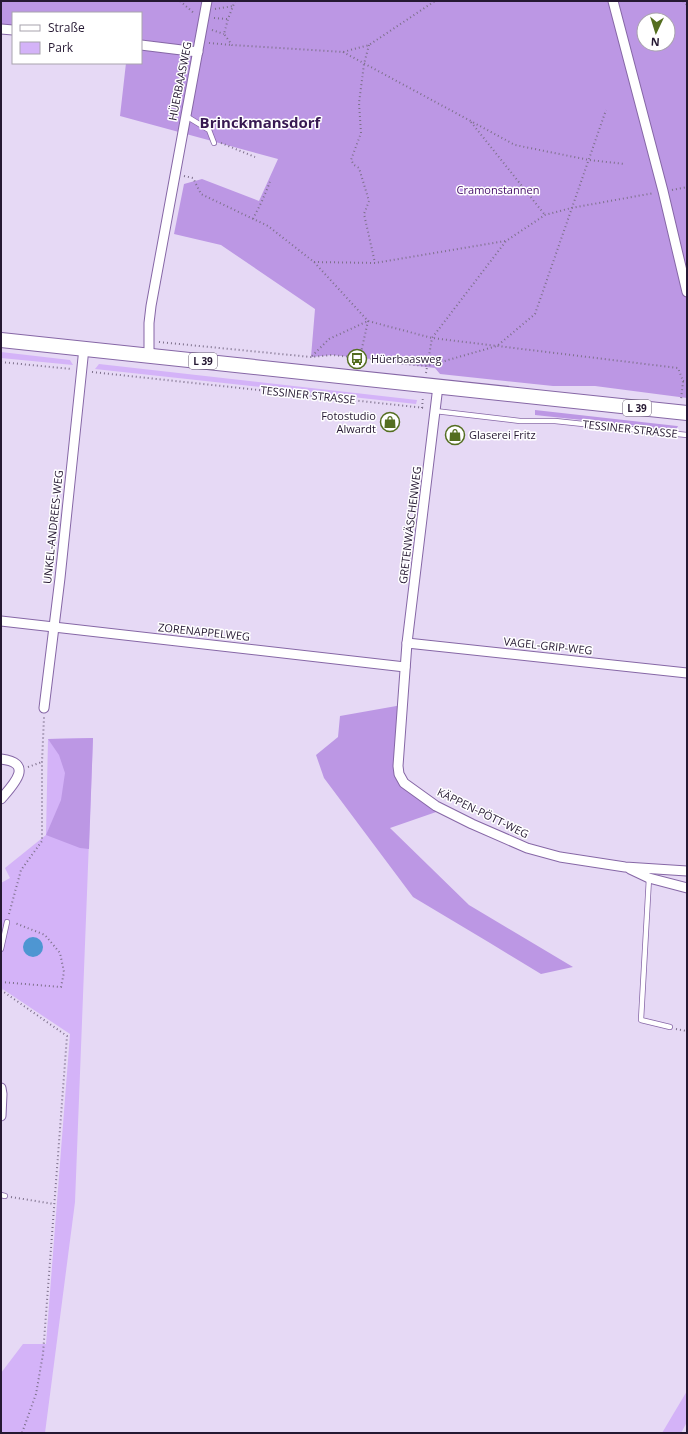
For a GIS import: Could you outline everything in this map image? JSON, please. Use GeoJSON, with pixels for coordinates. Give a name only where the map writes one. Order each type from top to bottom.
{"type":"FeatureCollection","features":[{"type":"Feature","properties":{"kind":"main road","name":"TESSINER STRASSE"},"geometry":{"type":"LineString","coordinates":[[1,340],[687,413]]}},
{"type":"Feature","properties":{"kind":"street","name":"HÜERBAASWEG"},"geometry":{"type":"LineString","coordinates":[[149,355],[151,306],[208,1]]}},
{"type":"Feature","properties":{"kind":"street"},"geometry":{"type":"LineString","coordinates":[[613,1],[663,191],[687,292]]}},
{"type":"Feature","properties":{"kind":"street"},"geometry":{"type":"LineString","coordinates":[[1,29],[12,30]]}},
{"type":"Feature","properties":{"kind":"street"},"geometry":{"type":"LineString","coordinates":[[142,45],[198,52]]}},
{"type":"Feature","properties":{"kind":"street","name":"UNKEL-ANDREES-WEG"},"geometry":{"type":"LineString","coordinates":[[44,708],[84,348]]}},
{"type":"Feature","properties":{"kind":"street","name":"GRETENWÄSCHENWEG"},"geometry":{"type":"LineString","coordinates":[[405,667],[438,386]]}},
{"type":"Feature","properties":{"kind":"street","name":"ZORENAPPELWEG"},"geometry":{"type":"LineString","coordinates":[[1,622],[405,667]]}},
{"type":"Feature","properties":{"kind":"street","name":"VAGEL-GRIP-WEG"},"geometry":{"type":"LineString","coordinates":[[407,643],[687,672]]}},
{"type":"Feature","properties":{"kind":"street","name":"KÄPPEN-PÖTT-WEG"},"geometry":{"type":"LineString","coordinates":[[405,667],[398,766],[399,774],[404,782],[436,806],[472,824],[527,848],[560,857],[625,867],[687,871]]}},
{"type":"Feature","properties":{"kind":"street"},"geometry":{"type":"LineString","coordinates":[[1,759],[9,760],[18,766],[19,770],[18,779],[1,799]]}},
{"type":"Feature","properties":{"kind":"street","name":"KÄPPEN-PÖTT-WEG"},"geometry":{"type":"LineString","coordinates":[[625,867],[648,878],[687,888]]}},
{"type":"Feature","properties":{"kind":"street"},"geometry":{"type":"LineString","coordinates":[[1,1088],[1,1116]]}},
{"type":"Feature","properties":{"kind":"lane"},"geometry":{"type":"LineString","coordinates":[[186,116],[209,130],[213,141]]}},
{"type":"Feature","properties":{"kind":"lane","name":"TESSINER STRASSE"},"geometry":{"type":"LineString","coordinates":[[435,411],[520,421],[555,421],[687,435]]}},
{"type":"Feature","properties":{"kind":"lane"},"geometry":{"type":"LineString","coordinates":[[648,878],[641,1020],[670,1027]]}},
{"type":"Feature","properties":{"kind":"lane"},"geometry":{"type":"LineString","coordinates":[[1,949],[7,922]]}},
{"type":"Feature","properties":{"kind":"path"},"geometry":{"type":"LineString","coordinates":[[180,1],[224,34],[232,45]]}},
{"type":"Feature","properties":{"kind":"path"},"geometry":{"type":"LineString","coordinates":[[224,34],[235,1]]}},
{"type":"Feature","properties":{"kind":"path"},"geometry":{"type":"LineString","coordinates":[[200,42],[343,52],[369,45],[435,1]]}},
{"type":"Feature","properties":{"kind":"path"},"geometry":{"type":"LineString","coordinates":[[683,1],[687,5]]}},
{"type":"Feature","properties":{"kind":"path"},"geometry":{"type":"LineString","coordinates":[[204,19],[234,6]]}},
{"type":"Feature","properties":{"kind":"path"},"geometry":{"type":"LineString","coordinates":[[204,19],[228,19]]}},
{"type":"Feature","properties":{"kind":"path"},"geometry":{"type":"LineString","coordinates":[[369,45],[364,64],[359,103],[362,133],[351,160],[354,165],[359,168],[369,201],[364,214],[375,263]]}},
{"type":"Feature","properties":{"kind":"path"},"geometry":{"type":"LineString","coordinates":[[343,52],[515,145],[589,160],[625,164]]}},
{"type":"Feature","properties":{"kind":"path"},"geometry":{"type":"LineString","coordinates":[[368,321],[330,339],[311,357],[332,355],[427,366],[497,346],[534,314],[606,110]]}},
{"type":"Feature","properties":{"kind":"path"},"geometry":{"type":"LineString","coordinates":[[470,121],[545,215]]}},
{"type":"Feature","properties":{"kind":"path"},"geometry":{"type":"LineString","coordinates":[[213,141],[255,157]]}},
{"type":"Feature","properties":{"kind":"path"},"geometry":{"type":"LineString","coordinates":[[175,174],[193,178],[201,194],[268,226],[314,262],[368,321],[432,338],[678,368],[683,381],[687,382]]}},
{"type":"Feature","properties":{"kind":"path"},"geometry":{"type":"LineString","coordinates":[[253,219],[270,182]]}},
{"type":"Feature","properties":{"kind":"path"},"geometry":{"type":"LineString","coordinates":[[432,338],[506,241],[545,215],[571,208],[687,187]]}},
{"type":"Feature","properties":{"kind":"path"},"geometry":{"type":"LineString","coordinates":[[314,262],[375,263],[506,241]]}},
{"type":"Feature","properties":{"kind":"path"},"geometry":{"type":"LineString","coordinates":[[360,358],[368,321]]}},
{"type":"Feature","properties":{"kind":"path","name":"TESSINER STRASSE"},"geometry":{"type":"LineString","coordinates":[[1,362],[414,407],[435,411]]}},
{"type":"Feature","properties":{"kind":"path"},"geometry":{"type":"LineString","coordinates":[[7,922],[21,870],[42,841],[44,708]]}},
{"type":"Feature","properties":{"kind":"path"},"geometry":{"type":"LineString","coordinates":[[19,770],[42,762]]}},
{"type":"Feature","properties":{"kind":"path"},"geometry":{"type":"LineString","coordinates":[[1,982],[61,987],[64,972],[60,953],[44,935],[16,924]]}},
{"type":"Feature","properties":{"kind":"path"},"geometry":{"type":"LineString","coordinates":[[1,990],[67,1036],[43,1354],[36,1394],[22,1433]]}},
{"type":"Feature","properties":{"kind":"path"},"geometry":{"type":"LineString","coordinates":[[3,1196],[54,1204]]}},
{"type":"Feature","properties":{"kind":"green space","name":"Cramonstannen"},"geometry":{"type":"Polygon","coordinates":[[[1,1],[687,1],[687,398],[595,386],[553,386],[440,374],[435,368],[393,363],[381,360],[332,355],[311,357],[315,309],[221,245],[174,234],[184,184],[202,179],[259,201],[278,159],[120,116],[126,64],[142,64],[142,12],[12,12],[12,30],[1,29],[1,1]]]}},
{"type":"Feature","properties":{"kind":"green space"},"geometry":{"type":"Polygon","coordinates":[[[1,352],[70,360],[73,365],[1,358],[1,352]]]}},
{"type":"Feature","properties":{"kind":"green space"},"geometry":{"type":"Polygon","coordinates":[[[99,364],[417,400],[416,404],[95,369],[99,364]]]}},
{"type":"Feature","properties":{"kind":"green space"},"geometry":{"type":"Polygon","coordinates":[[[535,410],[678,426],[676,430],[535,415],[535,410]]]}},
{"type":"Feature","properties":{"kind":"green space"},"geometry":{"type":"Polygon","coordinates":[[[402,705],[399,774],[439,811],[390,828],[469,905],[573,967],[541,974],[413,897],[324,778],[316,755],[338,737],[340,716],[402,705]]]}},
{"type":"Feature","properties":{"kind":"green space"},"geometry":{"type":"Polygon","coordinates":[[[93,738],[75,1202],[45,1433],[1,1433],[1,1373],[23,1344],[46,1344],[70,1034],[1,988],[1,883],[10,878],[5,868],[46,835],[48,739],[93,738]]]}},
{"type":"Feature","properties":{"kind":"green space"},"geometry":{"type":"Polygon","coordinates":[[[93,738],[89,849],[80,848],[46,835],[61,800],[65,773],[59,755],[48,739],[93,738]]]}},
{"type":"Feature","properties":{"kind":"green space"},"geometry":{"type":"Polygon","coordinates":[[[687,1391],[687,1422],[681,1433],[662,1433],[687,1391]]]}},
{"type":"Feature","properties":{"kind":"water"},"geometry":{"type":"Polygon","coordinates":[[[33,937],[40,940],[43,947],[40,954],[33,957],[26,954],[23,947],[26,940],[33,937]]]}},
{"type":"Feature","properties":{"kind":"place","name":"Hüerbaasweg"},"geometry":{"type":"Point","coordinates":[357,359]}},
{"type":"Feature","properties":{"kind":"place","name":"Fotostudio Alwardt"},"geometry":{"type":"Point","coordinates":[390,422]}},
{"type":"Feature","properties":{"kind":"place","name":"Glaserei Fritz"},"geometry":{"type":"Point","coordinates":[455,435]}},
{"type":"Feature","properties":{"kind":"district","name":"Brinckmansdorf"},"geometry":{"type":"Point","coordinates":[260,123]}}]}
